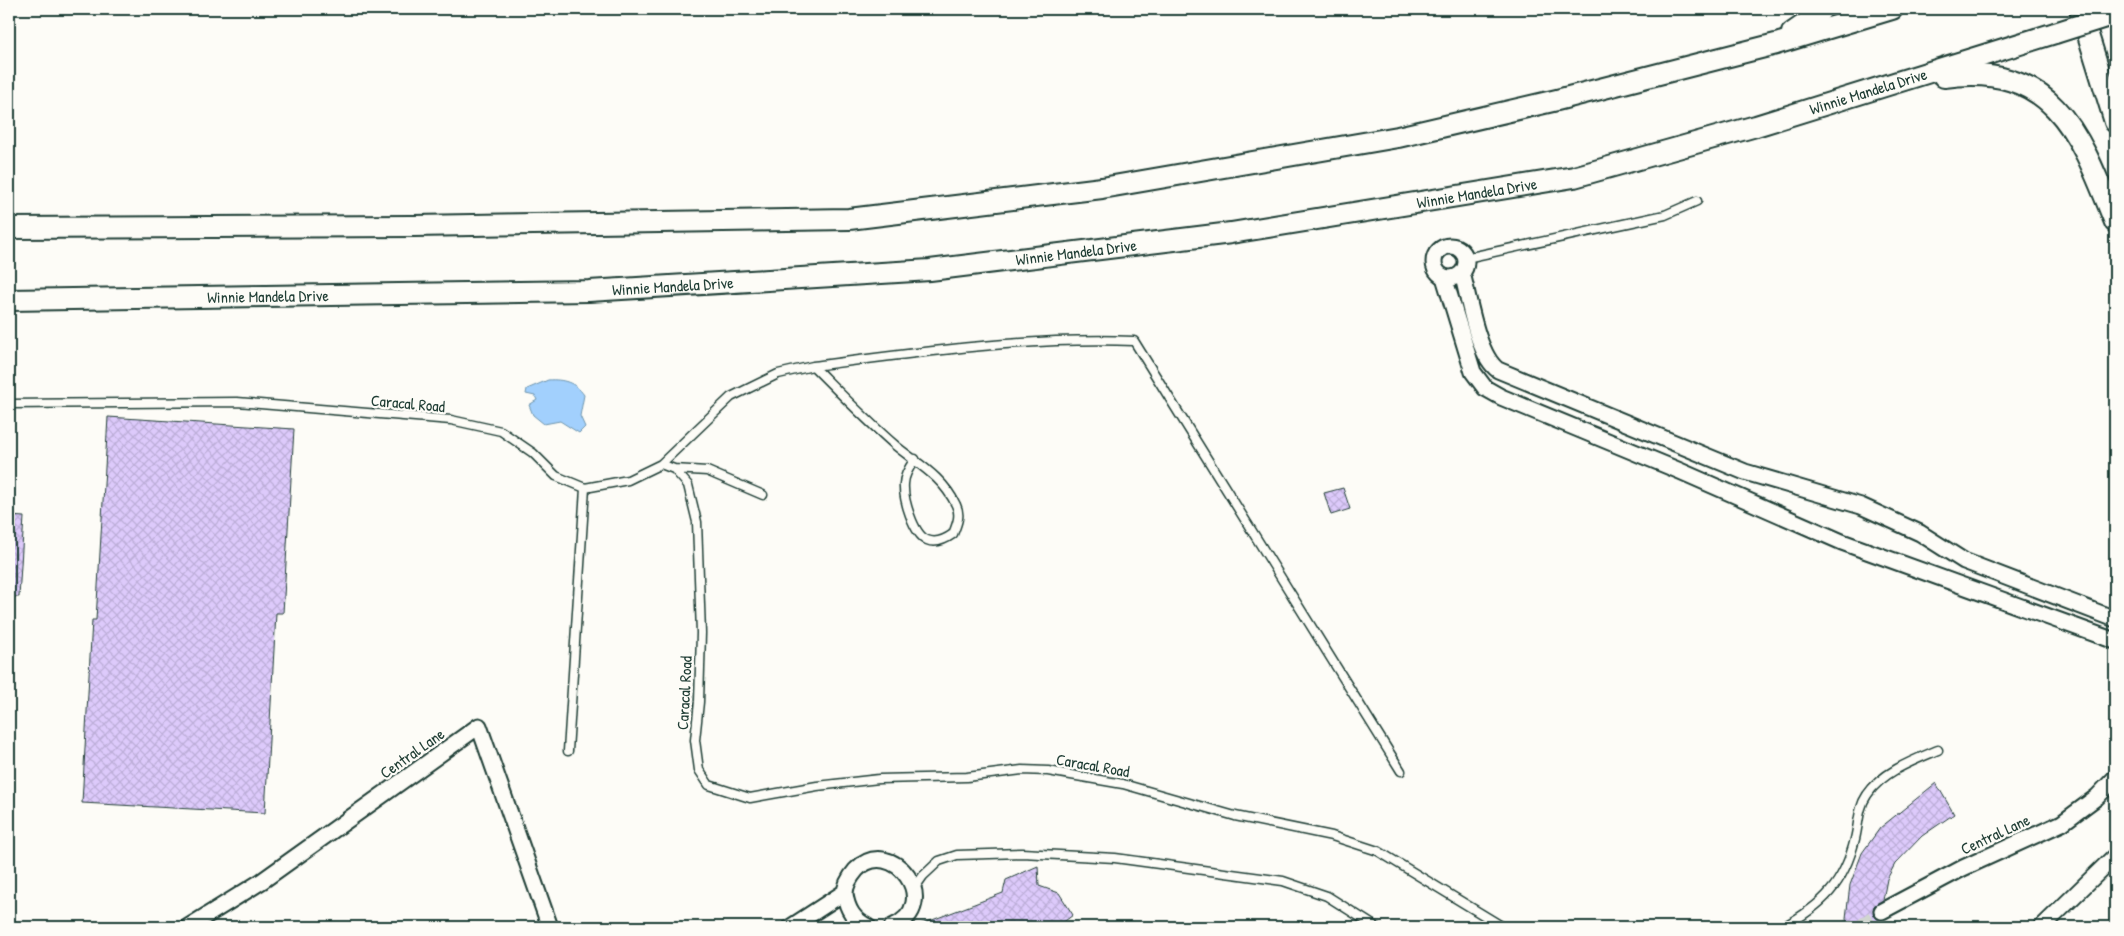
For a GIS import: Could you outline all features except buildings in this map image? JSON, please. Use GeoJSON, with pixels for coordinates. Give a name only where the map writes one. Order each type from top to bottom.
{"type":"FeatureCollection","features":[{"type":"Feature","properties":{"kind":"main road"},"geometry":{"type":"LineString","coordinates":[[1776,44],[1815,17],[1822,9]]}},
{"type":"Feature","properties":{"kind":"main road"},"geometry":{"type":"LineString","coordinates":[[9,228],[404,226],[849,219],[1102,188],[1398,137],[1557,100],[1776,44],[1892,9]]}},
{"type":"Feature","properties":{"kind":"main road"},"geometry":{"type":"LineString","coordinates":[[2080,9],[2115,122]]}},
{"type":"Feature","properties":{"kind":"main road","name":"Winnie Mandela Drive"},"geometry":{"type":"LineString","coordinates":[[9,300],[589,291],[930,270],[1231,233],[1574,177],[1756,126],[2115,14]]}},
{"type":"Feature","properties":{"kind":"main road"},"geometry":{"type":"LineString","coordinates":[[1891,84],[1976,74],[2001,77],[2024,85],[2046,99],[2065,118],[2079,138],[2115,222]]}},
{"type":"Feature","properties":{"kind":"street"},"geometry":{"type":"LineString","coordinates":[[1443,246],[1454,246],[1463,252],[1466,258],[1465,268],[1462,273],[1452,278],[1444,277],[1438,273],[1433,263],[1439,249],[1443,246]]}},
{"type":"Feature","properties":{"kind":"street"},"geometry":{"type":"LineString","coordinates":[[1462,273],[1484,351],[1491,364],[1498,370],[1745,472],[1861,506],[1920,533],[1964,561],[2115,619]]}},
{"type":"Feature","properties":{"kind":"street"},"geometry":{"type":"LineString","coordinates":[[1444,277],[1472,372],[1485,388],[1842,542],[2115,641]]}},
{"type":"Feature","properties":{"kind":"street"},"geometry":{"type":"LineString","coordinates":[[2001,600],[1997,593],[1998,587],[2009,578]]}},
{"type":"Feature","properties":{"kind":"street","name":"Central Lane"},"geometry":{"type":"LineString","coordinates":[[188,927],[262,881],[479,726],[550,927]]}},
{"type":"Feature","properties":{"kind":"street","name":"Central Lane"},"geometry":{"type":"LineString","coordinates":[[1882,911],[1963,868],[2062,823],[2097,797],[2115,778]]}},
{"type":"Feature","properties":{"kind":"street"},"geometry":{"type":"LineString","coordinates":[[2042,927],[2115,856]]}},
{"type":"Feature","properties":{"kind":"street"},"geometry":{"type":"LineString","coordinates":[[858,925],[848,908],[845,892],[850,877],[861,866],[875,860],[890,862],[904,870],[914,889],[915,897],[910,912],[900,924],[892,927]]}},
{"type":"Feature","properties":{"kind":"street"},"geometry":{"type":"LineString","coordinates":[[790,927],[845,892]]}},
{"type":"Feature","properties":{"kind":"lane"},"geometry":{"type":"LineString","coordinates":[[1466,258],[1665,215],[1697,201]]}},
{"type":"Feature","properties":{"kind":"lane"},"geometry":{"type":"LineString","coordinates":[[568,751],[585,488],[628,480],[661,464],[731,397],[778,374],[813,366],[912,353],[1042,341],[1086,339],[1134,341],[1401,771]]}},
{"type":"Feature","properties":{"kind":"lane"},"geometry":{"type":"LineString","coordinates":[[813,366],[897,446],[915,459],[926,467],[944,485],[957,506],[959,519],[953,534],[940,541],[928,541],[921,535],[911,519],[904,484],[910,466],[915,459]]}},
{"type":"Feature","properties":{"kind":"lane","name":"Caracal Road"},"geometry":{"type":"LineString","coordinates":[[9,404],[237,402],[450,420],[501,431],[533,453],[556,476],[585,488]]}},
{"type":"Feature","properties":{"kind":"lane"},"geometry":{"type":"LineString","coordinates":[[661,464],[674,469],[707,471],[762,495]]}},
{"type":"Feature","properties":{"kind":"lane","name":"Caracal Road"},"geometry":{"type":"LineString","coordinates":[[674,469],[688,485],[697,522],[701,633],[699,702],[695,740],[699,770],[709,785],[750,798],[879,779],[967,777],[1022,770],[1048,771],[1104,780],[1235,816],[1332,836],[1378,851],[1503,927]]}},
{"type":"Feature","properties":{"kind":"lane"},"geometry":{"type":"LineString","coordinates":[[1783,927],[1808,913],[1826,898],[1842,876],[1856,838],[1860,812],[1868,792],[1896,770],[1938,750]]}},
{"type":"Feature","properties":{"kind":"lane"},"geometry":{"type":"LineString","coordinates":[[914,889],[923,876],[939,861],[957,855],[1022,853],[1115,858],[1282,881],[1328,896],[1376,927]]}},
{"type":"Feature","properties":{"kind":"water"},"geometry":{"type":"Polygon","coordinates":[[[548,380],[559,380],[573,384],[584,395],[580,416],[585,427],[579,433],[560,421],[544,424],[533,415],[529,405],[537,400],[535,396],[526,394],[527,389],[548,380]]]}},
{"type":"Feature","properties":{"kind":"tunnel"},"geometry":{"type":"LineString","coordinates":[[1861,927],[1882,911]]}}]}
